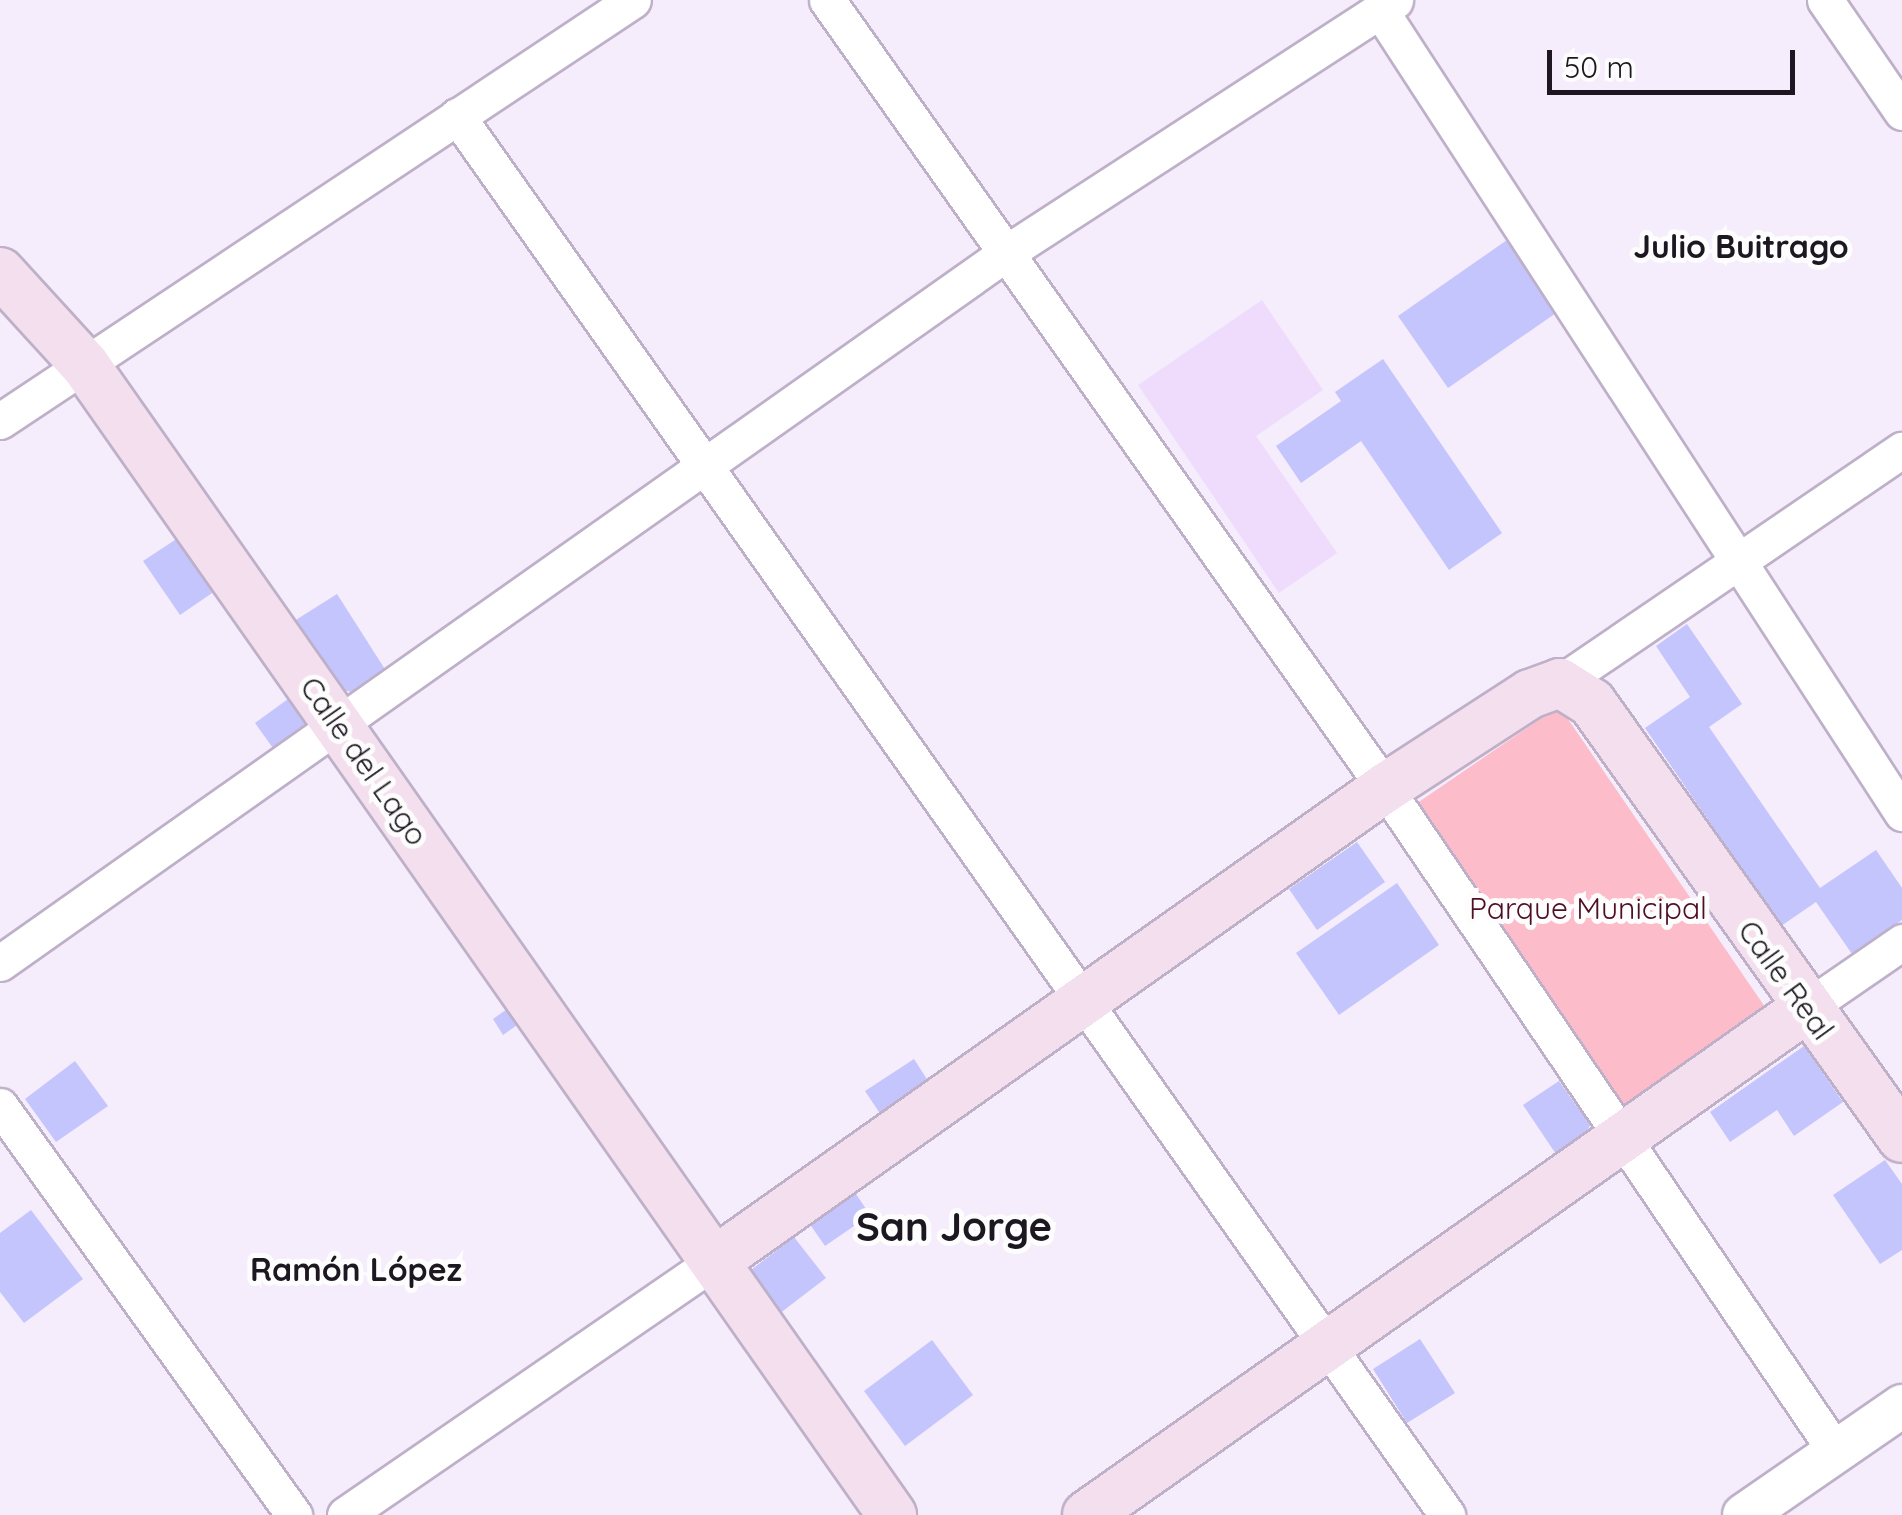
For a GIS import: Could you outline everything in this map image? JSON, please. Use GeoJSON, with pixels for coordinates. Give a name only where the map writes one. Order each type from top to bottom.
{"type":"FeatureCollection","features":[{"type":"Feature","properties":{"kind":"main road","name":"Calle del Lago"},"geometry":{"type":"LineString","coordinates":[[0,272],[86,365],[892,1515]]}},
{"type":"Feature","properties":{"kind":"main road"},"geometry":{"type":"LineString","coordinates":[[714,1261],[1386,788],[1530,694],[1560,683]]}},
{"type":"Feature","properties":{"kind":"main road","name":"Calle Real"},"geometry":{"type":"LineString","coordinates":[[1560,683],[1592,704],[1805,1008],[1902,1138]]}},
{"type":"Feature","properties":{"kind":"main road"},"geometry":{"type":"LineString","coordinates":[[1087,1515],[1805,1008]]}},
{"type":"Feature","properties":{"kind":"street"},"geometry":{"type":"LineString","coordinates":[[0,421],[633,0]]}},
{"type":"Feature","properties":{"kind":"street"},"geometry":{"type":"LineString","coordinates":[[828,0],[1386,788],[1836,1452]]}},
{"type":"Feature","properties":{"kind":"street"},"geometry":{"type":"LineString","coordinates":[[1825,0],[1902,112]]}},
{"type":"Feature","properties":{"kind":"street"},"geometry":{"type":"LineString","coordinates":[[0,963],[340,728],[1006,253],[1387,5],[1902,813]]}},
{"type":"Feature","properties":{"kind":"street"},"geometry":{"type":"LineString","coordinates":[[457,116],[1329,1343],[1447,1515]]}},
{"type":"Feature","properties":{"kind":"street"},"geometry":{"type":"LineString","coordinates":[[1560,683],[1740,564],[1902,450]]}},
{"type":"Feature","properties":{"kind":"street"},"geometry":{"type":"LineString","coordinates":[[1805,1008],[1902,942]]}},
{"type":"Feature","properties":{"kind":"street"},"geometry":{"type":"LineString","coordinates":[[0,1106],[294,1515]]}},
{"type":"Feature","properties":{"kind":"street"},"geometry":{"type":"LineString","coordinates":[[346,1515],[714,1261]]}},
{"type":"Feature","properties":{"kind":"street"},"geometry":{"type":"LineString","coordinates":[[1744,1515],[1902,1406]]}},
{"type":"Feature","properties":{"kind":"shaded area"},"geometry":{"type":"Polygon","coordinates":[[[1262,300],[1323,390],[1256,436],[1337,553],[1279,593],[1138,385],[1262,300]]]}},
{"type":"Feature","properties":{"kind":"green space","name":"Parque Municipal"},"geometry":{"type":"Polygon","coordinates":[[[1559,706],[1765,1007],[1617,1110],[1410,808],[1559,706]]]}},
{"type":"Feature","properties":{"kind":"building"},"geometry":{"type":"Polygon","coordinates":[[[1507,240],[1556,313],[1448,388],[1398,316],[1507,240]]]}},
{"type":"Feature","properties":{"kind":"building"},"geometry":{"type":"Polygon","coordinates":[[[1383,359],[1502,533],[1449,570],[1361,441],[1301,483],[1276,446],[1341,401],[1335,392],[1383,359]]]}},
{"type":"Feature","properties":{"kind":"building"},"geometry":{"type":"Polygon","coordinates":[[[178,538],[215,591],[180,615],[143,561],[178,538]]]}},
{"type":"Feature","properties":{"kind":"building"},"geometry":{"type":"Polygon","coordinates":[[[337,594],[388,674],[361,694],[334,688],[291,623],[337,594]]]}},
{"type":"Feature","properties":{"kind":"building"},"geometry":{"type":"Polygon","coordinates":[[[1687,624],[1742,704],[1709,727],[1820,888],[1876,850],[1902,888],[1902,920],[1852,954],[1816,902],[1781,926],[1645,728],[1690,697],[1656,646],[1687,624]]]}},
{"type":"Feature","properties":{"kind":"building"},"geometry":{"type":"Polygon","coordinates":[[[288,699],[308,728],[275,751],[255,723],[288,699]]]}},
{"type":"Feature","properties":{"kind":"building"},"geometry":{"type":"Polygon","coordinates":[[[1357,842],[1385,882],[1317,930],[1289,889],[1357,842]]]}},
{"type":"Feature","properties":{"kind":"building"},"geometry":{"type":"Polygon","coordinates":[[[1397,883],[1439,945],[1339,1015],[1296,953],[1397,883]]]}},
{"type":"Feature","properties":{"kind":"building"},"geometry":{"type":"Polygon","coordinates":[[[513,1005],[524,1020],[503,1035],[493,1019],[513,1005]]]}},
{"type":"Feature","properties":{"kind":"building"},"geometry":{"type":"Polygon","coordinates":[[[1804,1046],[1843,1102],[1794,1136],[1777,1110],[1730,1142],[1710,1112],[1804,1046]]]}},
{"type":"Feature","properties":{"kind":"building"},"geometry":{"type":"Polygon","coordinates":[[[914,1059],[932,1087],[883,1118],[865,1091],[914,1059]]]}},
{"type":"Feature","properties":{"kind":"building"},"geometry":{"type":"Polygon","coordinates":[[[75,1061],[108,1106],[56,1142],[25,1099],[75,1061]]]}},
{"type":"Feature","properties":{"kind":"building"},"geometry":{"type":"Polygon","coordinates":[[[1559,1081],[1590,1125],[1581,1147],[1560,1160],[1523,1105],[1559,1081]]]}},
{"type":"Feature","properties":{"kind":"building"},"geometry":{"type":"Polygon","coordinates":[[[1885,1160],[1902,1184],[1902,1250],[1880,1264],[1833,1195],[1885,1160]]]}},
{"type":"Feature","properties":{"kind":"building"},"geometry":{"type":"Polygon","coordinates":[[[852,1188],[870,1215],[825,1246],[807,1220],[852,1188]]]}},
{"type":"Feature","properties":{"kind":"building"},"geometry":{"type":"Polygon","coordinates":[[[31,1210],[83,1279],[24,1323],[0,1292],[0,1233],[31,1210]]]}},
{"type":"Feature","properties":{"kind":"building"},"geometry":{"type":"Polygon","coordinates":[[[794,1237],[826,1278],[779,1314],[747,1273],[794,1237]]]}},
{"type":"Feature","properties":{"kind":"building"},"geometry":{"type":"Polygon","coordinates":[[[1420,1339],[1455,1393],[1407,1423],[1373,1369],[1420,1339]]]}},
{"type":"Feature","properties":{"kind":"building"},"geometry":{"type":"Polygon","coordinates":[[[932,1340],[973,1395],[905,1446],[864,1391],[932,1340]]]}},
{"type":"Feature","properties":{"kind":"district","name":"Julio Buitrago"},"geometry":{"type":"Point","coordinates":[1741,246]}},
{"type":"Feature","properties":{"kind":"district","name":"San Jorge"},"geometry":{"type":"Point","coordinates":[954,1226]}},
{"type":"Feature","properties":{"kind":"district","name":"Ramón López"},"geometry":{"type":"Point","coordinates":[356,1269]}}]}
